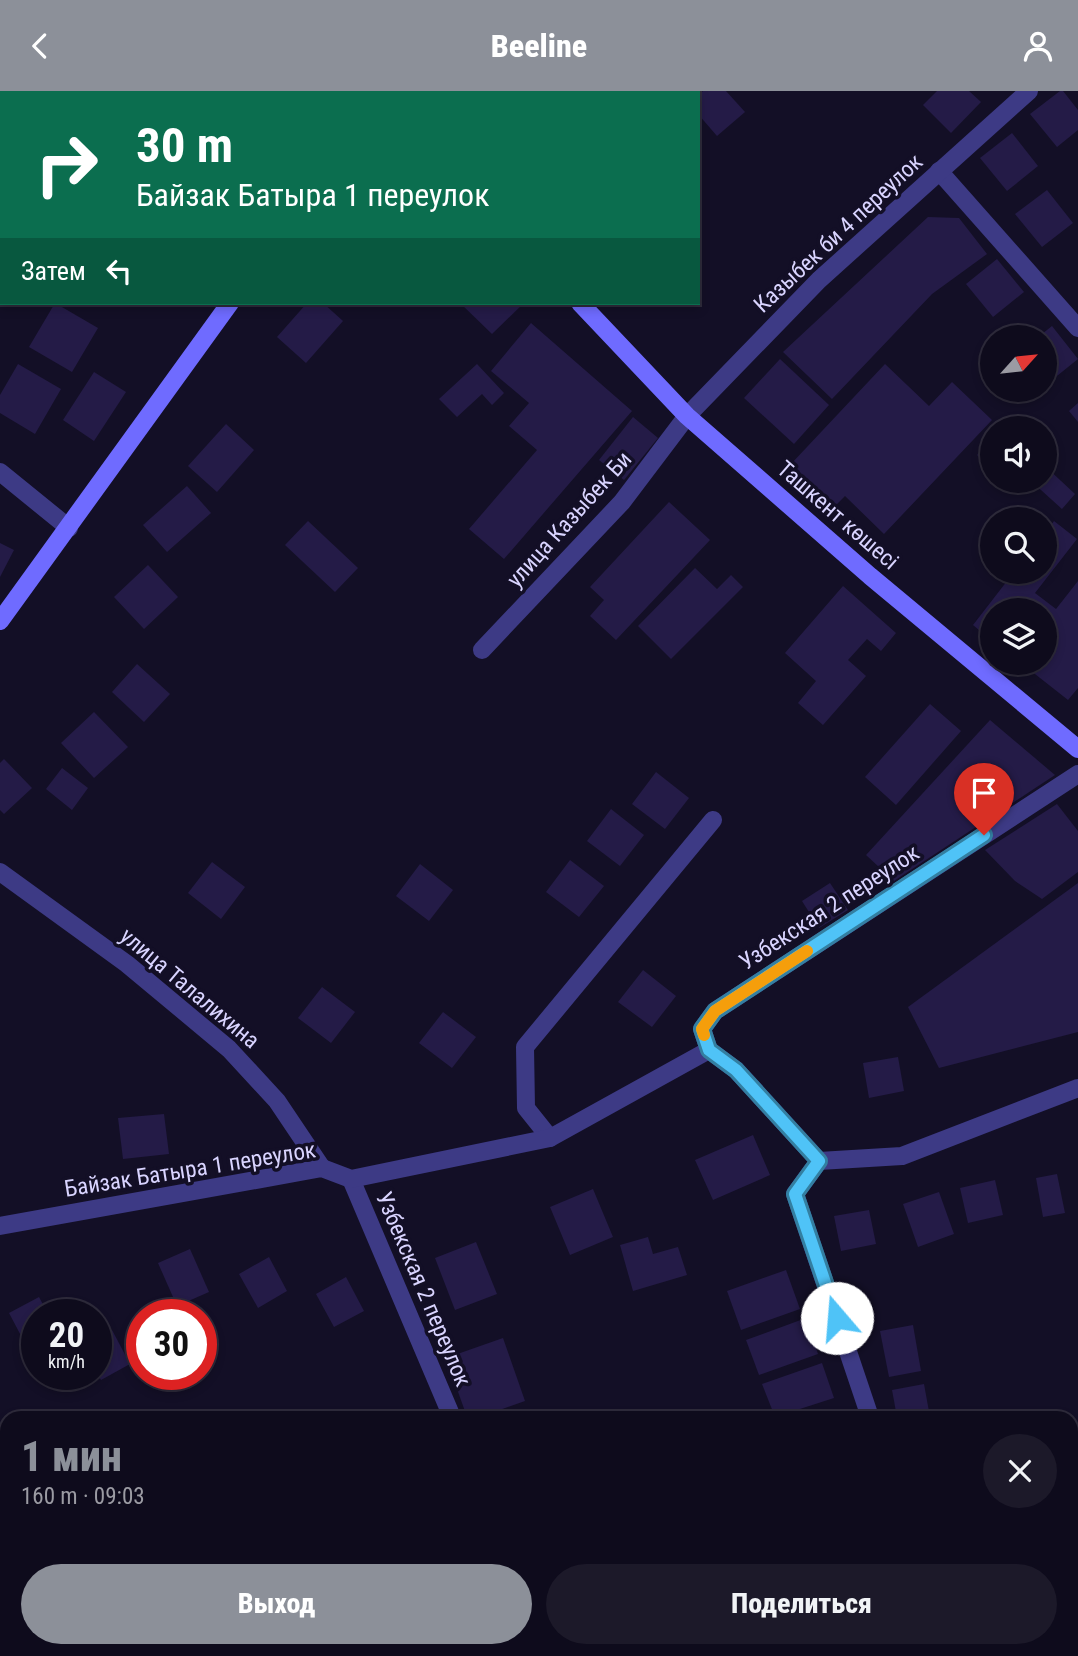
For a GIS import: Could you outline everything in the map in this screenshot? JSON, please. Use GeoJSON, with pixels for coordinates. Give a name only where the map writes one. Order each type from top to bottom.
{"type":"FeatureCollection","features":[{"type":"Feature","properties":{"kind":"main road"},"geometry":{"type":"LineString","coordinates":[[0,621],[229,305]]}},
{"type":"Feature","properties":{"kind":"main road","name":"Ташкент көшесі"},"geometry":{"type":"LineString","coordinates":[[582,305],[687,416],[870,576],[1078,749]]}},
{"type":"Feature","properties":{"kind":"street","name":"Казыбек би 4 переулок"},"geometry":{"type":"LineString","coordinates":[[687,416],[819,280],[1029,91]]}},
{"type":"Feature","properties":{"kind":"street"},"geometry":{"type":"LineString","coordinates":[[939,171],[1078,328]]}},
{"type":"Feature","properties":{"kind":"street","name":"улица Казыбек Би"},"geometry":{"type":"LineString","coordinates":[[482,650],[622,502],[687,416]]}},
{"type":"Feature","properties":{"kind":"street"},"geometry":{"type":"LineString","coordinates":[[0,472],[69,528]]}},
{"type":"Feature","properties":{"kind":"street","name":"Узбекская 2 переулок"},"geometry":{"type":"LineString","coordinates":[[709,1050],[702,1029],[715,1011],[1078,774]]}},
{"type":"Feature","properties":{"kind":"street"},"geometry":{"type":"LineString","coordinates":[[550,1138],[526,1108],[525,1047],[713,820]]}},
{"type":"Feature","properties":{"kind":"street","name":"улица Талалихина"},"geometry":{"type":"LineString","coordinates":[[0,872],[127,964],[229,1049],[277,1101],[322,1168]]}},
{"type":"Feature","properties":{"kind":"street"},"geometry":{"type":"LineString","coordinates":[[351,1179],[550,1138],[709,1050],[736,1070],[819,1161]]}},
{"type":"Feature","properties":{"kind":"street"},"geometry":{"type":"LineString","coordinates":[[819,1161],[902,1156],[1078,1088]]}},
{"type":"Feature","properties":{"kind":"street"},"geometry":{"type":"LineString","coordinates":[[819,1161],[795,1194],[868,1411]]}},
{"type":"Feature","properties":{"kind":"street","name":"Байзак Батыра 1 переулок"},"geometry":{"type":"LineString","coordinates":[[0,1226],[322,1168],[351,1179]]}},
{"type":"Feature","properties":{"kind":"street","name":"Узбекская 2 переулок"},"geometry":{"type":"LineString","coordinates":[[351,1179],[449,1411]]}},
{"type":"Feature","properties":{"kind":"building"},"geometry":{"type":"Polygon","coordinates":[[[703,91],[726,91],[745,112],[717,136],[700,116],[700,93],[703,91]]]}},
{"type":"Feature","properties":{"kind":"building"},"geometry":{"type":"Polygon","coordinates":[[[937,91],[969,91],[981,102],[951,133],[923,105],[937,91]]]}},
{"type":"Feature","properties":{"kind":"building"},"geometry":{"type":"Polygon","coordinates":[[[1063,91],[1078,110],[1078,130],[1057,147],[1030,114],[1063,91]]]}},
{"type":"Feature","properties":{"kind":"building"},"geometry":{"type":"Polygon","coordinates":[[[1012,133],[1038,166],[1007,191],[980,158],[1012,133]]]}},
{"type":"Feature","properties":{"kind":"building"},"geometry":{"type":"Polygon","coordinates":[[[1047,190],[1073,223],[1042,247],[1015,214],[1047,190]]]}},
{"type":"Feature","properties":{"kind":"building"},"geometry":{"type":"Polygon","coordinates":[[[928,217],[959,218],[987,254],[932,294],[832,399],[783,352],[928,217]]]}},
{"type":"Feature","properties":{"kind":"building"},"geometry":{"type":"Polygon","coordinates":[[[997,259],[1024,292],[993,317],[966,284],[997,259]]]}},
{"type":"Feature","properties":{"kind":"building"},"geometry":{"type":"Polygon","coordinates":[[[54,305],[58,305],[98,328],[72,372],[29,347],[54,305]]]}},
{"type":"Feature","properties":{"kind":"building"},"geometry":{"type":"Polygon","coordinates":[[[305,305],[325,305],[343,321],[306,363],[277,337],[305,305]]]}},
{"type":"Feature","properties":{"kind":"building"},"geometry":{"type":"Polygon","coordinates":[[[462,305],[522,305],[492,334],[462,305]]]}},
{"type":"Feature","properties":{"kind":"building"},"geometry":{"type":"Polygon","coordinates":[[[531,323],[632,411],[504,559],[469,529],[537,450],[509,426],[529,403],[491,371],[531,323]]]}},
{"type":"Feature","properties":{"kind":"building"},"geometry":{"type":"Polygon","coordinates":[[[1057,332],[1078,359],[1057,376],[1057,332]]]}},
{"type":"Feature","properties":{"kind":"building"},"geometry":{"type":"Polygon","coordinates":[[[780,359],[829,405],[794,444],[744,398],[780,359]]]}},
{"type":"Feature","properties":{"kind":"building"},"geometry":{"type":"Polygon","coordinates":[[[18,364],[61,389],[35,434],[0,413],[0,395],[18,364]]]}},
{"type":"Feature","properties":{"kind":"building"},"geometry":{"type":"Polygon","coordinates":[[[477,364],[504,393],[492,405],[482,394],[457,417],[439,399],[477,364]]]}},
{"type":"Feature","properties":{"kind":"building"},"geometry":{"type":"Polygon","coordinates":[[[885,364],[929,406],[952,382],[988,416],[980,416],[980,433],[884,534],[845,496],[835,506],[791,464],[885,364]]]}},
{"type":"Feature","properties":{"kind":"building"},"geometry":{"type":"Polygon","coordinates":[[[94,372],[126,392],[94,441],[63,420],[94,372]]]}},
{"type":"Feature","properties":{"kind":"building"},"geometry":{"type":"Polygon","coordinates":[[[1078,403],[1078,422],[1069,411],[1078,403]]]}},
{"type":"Feature","properties":{"kind":"building"},"geometry":{"type":"Polygon","coordinates":[[[633,417],[658,438],[624,480],[599,460],[633,417]]]}},
{"type":"Feature","properties":{"kind":"building"},"geometry":{"type":"Polygon","coordinates":[[[226,424],[254,450],[217,492],[188,466],[226,424]]]}},
{"type":"Feature","properties":{"kind":"building"},"geometry":{"type":"Polygon","coordinates":[[[1057,477],[1075,494],[1062,509],[1044,493],[1057,493],[1057,477]]]}},
{"type":"Feature","properties":{"kind":"building"},"geometry":{"type":"Polygon","coordinates":[[[187,486],[211,513],[167,552],[143,525],[187,486]]]}},
{"type":"Feature","properties":{"kind":"building"},"geometry":{"type":"Polygon","coordinates":[[[669,502],[710,540],[616,640],[590,616],[604,600],[590,587],[669,502]]]}},
{"type":"Feature","properties":{"kind":"building"},"geometry":{"type":"Polygon","coordinates":[[[308,521],[358,568],[335,592],[285,545],[308,521]]]}},
{"type":"Feature","properties":{"kind":"building"},"geometry":{"type":"Polygon","coordinates":[[[1057,523],[1077,539],[1057,565],[1057,523]]]}},
{"type":"Feature","properties":{"kind":"building"},"geometry":{"type":"Polygon","coordinates":[[[0,543],[14,550],[0,577],[0,543]]]}},
{"type":"Feature","properties":{"kind":"building"},"geometry":{"type":"Polygon","coordinates":[[[148,565],[178,597],[144,629],[114,597],[148,565]]]}},
{"type":"Feature","properties":{"kind":"building"},"geometry":{"type":"Polygon","coordinates":[[[695,568],[717,589],[731,575],[743,587],[671,659],[638,626],[695,568]]]}},
{"type":"Feature","properties":{"kind":"building"},"geometry":{"type":"Polygon","coordinates":[[[1078,581],[1078,688],[1068,700],[1036,675],[1057,675],[1057,608],[1078,581]]]}},
{"type":"Feature","properties":{"kind":"building"},"geometry":{"type":"Polygon","coordinates":[[[1005,584],[1042,584],[1035,593],[1042,598],[994,598],[1005,584]]]}},
{"type":"Feature","properties":{"kind":"building"},"geometry":{"type":"Polygon","coordinates":[[[843,586],[896,633],[881,651],[867,639],[848,660],[866,676],[823,725],[798,703],[816,681],[785,653],[843,586]]]}},
{"type":"Feature","properties":{"kind":"building"},"geometry":{"type":"Polygon","coordinates":[[[980,616],[980,631],[973,625],[980,616]]]}},
{"type":"Feature","properties":{"kind":"building"},"geometry":{"type":"Polygon","coordinates":[[[137,664],[170,694],[144,722],[112,692],[137,664]]]}},
{"type":"Feature","properties":{"kind":"building"},"geometry":{"type":"Polygon","coordinates":[[[930,704],[961,731],[896,805],[865,777],[930,704]]]}},
{"type":"Feature","properties":{"kind":"building"},"geometry":{"type":"Polygon","coordinates":[[[94,712],[128,747],[94,778],[61,743],[94,712]]]}},
{"type":"Feature","properties":{"kind":"building"},"geometry":{"type":"Polygon","coordinates":[[[990,720],[1055,775],[894,881],[866,855],[990,720]]]}},
{"type":"Feature","properties":{"kind":"building"},"geometry":{"type":"Polygon","coordinates":[[[4,759],[32,788],[4,814],[0,810],[0,763],[4,759]]]}},
{"type":"Feature","properties":{"kind":"building"},"geometry":{"type":"Polygon","coordinates":[[[62,768],[88,788],[72,810],[46,789],[62,768]]]}},
{"type":"Feature","properties":{"kind":"building"},"geometry":{"type":"Polygon","coordinates":[[[656,772],[689,798],[665,829],[632,804],[656,772]]]}},
{"type":"Feature","properties":{"kind":"building"},"geometry":{"type":"Polygon","coordinates":[[[1057,804],[1078,831],[1078,872],[1042,899],[1015,881],[985,850],[1057,804]]]}},
{"type":"Feature","properties":{"kind":"building"},"geometry":{"type":"Polygon","coordinates":[[[611,809],[644,835],[620,866],[587,841],[611,809]]]}},
{"type":"Feature","properties":{"kind":"building"},"geometry":{"type":"Polygon","coordinates":[[[570,860],[604,886],[579,917],[546,892],[570,860]]]}},
{"type":"Feature","properties":{"kind":"building"},"geometry":{"type":"Polygon","coordinates":[[[212,862],[245,887],[221,919],[188,893],[212,862]]]}},
{"type":"Feature","properties":{"kind":"building"},"geometry":{"type":"Polygon","coordinates":[[[420,864],[453,890],[429,921],[396,896],[420,864]]]}},
{"type":"Feature","properties":{"kind":"building"},"geometry":{"type":"Polygon","coordinates":[[[830,883],[848,910],[819,928],[802,901],[830,883]]]}},
{"type":"Feature","properties":{"kind":"building"},"geometry":{"type":"Polygon","coordinates":[[[1078,883],[1078,1032],[939,1068],[908,1007],[1078,883]]]}},
{"type":"Feature","properties":{"kind":"building"},"geometry":{"type":"Polygon","coordinates":[[[643,970],[676,996],[652,1027],[618,1002],[643,970]]]}},
{"type":"Feature","properties":{"kind":"building"},"geometry":{"type":"Polygon","coordinates":[[[322,987],[355,1012],[331,1043],[298,1018],[322,987]]]}},
{"type":"Feature","properties":{"kind":"building"},"geometry":{"type":"Polygon","coordinates":[[[443,1012],[476,1037],[452,1068],[419,1043],[443,1012]]]}},
{"type":"Feature","properties":{"kind":"building"},"geometry":{"type":"Polygon","coordinates":[[[898,1057],[904,1091],[869,1098],[863,1063],[898,1057]]]}},
{"type":"Feature","properties":{"kind":"building"},"geometry":{"type":"Polygon","coordinates":[[[164,1114],[169,1154],[123,1159],[118,1118],[164,1114]]]}},
{"type":"Feature","properties":{"kind":"building"},"geometry":{"type":"Polygon","coordinates":[[[753,1135],[770,1175],[713,1200],[695,1160],[753,1135]]]}},
{"type":"Feature","properties":{"kind":"building"},"geometry":{"type":"Polygon","coordinates":[[[1057,1174],[1065,1213],[1043,1217],[1036,1178],[1057,1174]]]}},
{"type":"Feature","properties":{"kind":"building"},"geometry":{"type":"Polygon","coordinates":[[[995,1180],[1003,1215],[968,1223],[960,1188],[995,1180]]]}},
{"type":"Feature","properties":{"kind":"building"},"geometry":{"type":"Polygon","coordinates":[[[593,1189],[613,1237],[570,1255],[550,1207],[593,1189]]]}},
{"type":"Feature","properties":{"kind":"building"},"geometry":{"type":"Polygon","coordinates":[[[939,1192],[954,1234],[918,1247],[903,1204],[939,1192]]]}},
{"type":"Feature","properties":{"kind":"building"},"geometry":{"type":"Polygon","coordinates":[[[869,1210],[876,1244],[841,1251],[834,1216],[869,1210]]]}},
{"type":"Feature","properties":{"kind":"building"},"geometry":{"type":"Polygon","coordinates":[[[648,1237],[653,1254],[678,1247],[687,1275],[633,1291],[620,1245],[648,1237]]]}},
{"type":"Feature","properties":{"kind":"building"},"geometry":{"type":"Polygon","coordinates":[[[476,1242],[497,1294],[455,1310],[435,1258],[476,1242]]]}},
{"type":"Feature","properties":{"kind":"building"},"geometry":{"type":"Polygon","coordinates":[[[190,1249],[209,1292],[193,1299],[174,1299],[158,1263],[190,1249]]]}},
{"type":"Feature","properties":{"kind":"building"},"geometry":{"type":"Polygon","coordinates":[[[269,1257],[287,1291],[258,1308],[239,1274],[269,1257]]]}},
{"type":"Feature","properties":{"kind":"building"},"geometry":{"type":"Polygon","coordinates":[[[786,1270],[800,1309],[741,1330],[727,1291],[786,1270]]]}},
{"type":"Feature","properties":{"kind":"building"},"geometry":{"type":"Polygon","coordinates":[[[346,1277],[364,1311],[334,1327],[316,1294],[346,1277]]]}},
{"type":"Feature","properties":{"kind":"building"},"geometry":{"type":"Polygon","coordinates":[[[21,1307],[21,1336],[9,1313],[21,1307]]]}},
{"type":"Feature","properties":{"kind":"building"},"geometry":{"type":"Polygon","coordinates":[[[806,1318],[818,1354],[759,1375],[746,1340],[806,1318]]]}},
{"type":"Feature","properties":{"kind":"building"},"geometry":{"type":"Polygon","coordinates":[[[913,1325],[921,1371],[889,1377],[880,1331],[913,1325]]]}},
{"type":"Feature","properties":{"kind":"building"},"geometry":{"type":"Polygon","coordinates":[[[112,1330],[126,1356],[126,1366],[112,1374],[112,1330]]]}},
{"type":"Feature","properties":{"kind":"building"},"geometry":{"type":"Polygon","coordinates":[[[503,1338],[525,1401],[497,1411],[465,1411],[446,1358],[503,1338]]]}},
{"type":"Feature","properties":{"kind":"building"},"geometry":{"type":"Polygon","coordinates":[[[822,1363],[834,1398],[794,1411],[773,1411],[762,1384],[822,1363]]]}},
{"type":"Feature","properties":{"kind":"building"},"geometry":{"type":"Polygon","coordinates":[[[924,1384],[929,1411],[896,1411],[892,1390],[924,1384]]]}},
{"type":"Feature","properties":{"kind":"slow traffic"},"geometry":{"type":"LineString","coordinates":[[704,1035],[702,1029],[715,1011],[807,951]]}},
{"type":"Feature","properties":{"kind":"route"},"geometry":{"type":"LineString","coordinates":[[837,1318],[795,1194],[819,1161],[736,1070],[709,1050],[702,1029],[715,1011],[984,835]]}}]}
